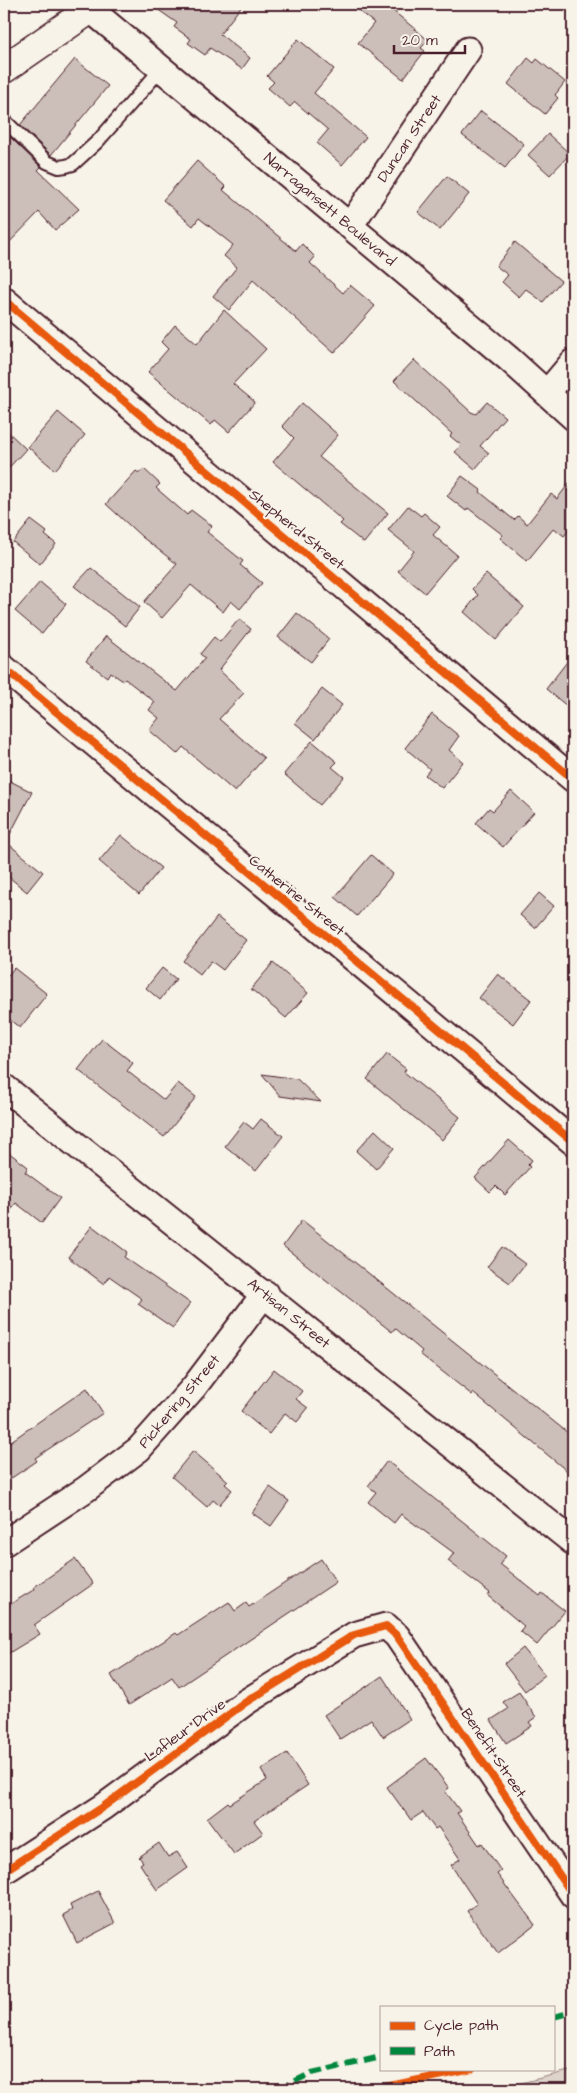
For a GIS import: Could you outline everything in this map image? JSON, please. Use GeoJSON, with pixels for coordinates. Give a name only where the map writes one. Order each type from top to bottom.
{"type":"FeatureCollection","features":[{"type":"Feature","properties":{"kind":"main road"},"geometry":{"type":"LineString","coordinates":[[4,69],[91,5]]}},
{"type":"Feature","properties":{"kind":"street","name":"Narragansett Boulevard"},"geometry":{"type":"LineString","coordinates":[[91,5],[162,68],[573,417]]}},
{"type":"Feature","properties":{"kind":"street","name":"Duncan Street"},"geometry":{"type":"LineString","coordinates":[[350,226],[468,50]]}},
{"type":"Feature","properties":{"kind":"street","name":"Shepherd Street"},"geometry":{"type":"LineString","coordinates":[[4,300],[573,778]]}},
{"type":"Feature","properties":{"kind":"street"},"geometry":{"type":"LineString","coordinates":[[546,393],[573,362]]}},
{"type":"Feature","properties":{"kind":"street","name":"Catherine Street"},"geometry":{"type":"LineString","coordinates":[[4,668],[573,1142]]}},
{"type":"Feature","properties":{"kind":"street","name":"Artisan Street"},"geometry":{"type":"LineString","coordinates":[[4,1087],[265,1293],[573,1542]]}},
{"type":"Feature","properties":{"kind":"street","name":"Pickering Street"},"geometry":{"type":"LineString","coordinates":[[4,1543],[86,1489],[140,1449],[194,1387],[265,1293]]}},
{"type":"Feature","properties":{"kind":"street","name":"Lafleur Drive"},"geometry":{"type":"LineString","coordinates":[[4,1871],[103,1807],[246,1702],[354,1635],[378,1626],[389,1628]]}},
{"type":"Feature","properties":{"kind":"street","name":"Benefit Street"},"geometry":{"type":"LineString","coordinates":[[389,1628],[418,1667],[573,1895]]}},
{"type":"Feature","properties":{"kind":"lane"},"geometry":{"type":"LineString","coordinates":[[4,120],[47,162],[59,167],[73,164],[98,141],[162,68]]}},
{"type":"Feature","properties":{"kind":"shaded area"},"geometry":{"type":"Polygon","coordinates":[[[573,2070],[573,2089],[497,2089],[573,2070]]]}},
{"type":"Feature","properties":{"kind":"building"},"geometry":{"type":"Polygon","coordinates":[[[150,4],[243,4],[220,34],[250,58],[242,69],[210,48],[205,55],[188,43],[191,39],[174,27],[177,23],[150,4]]]}},
{"type":"Feature","properties":{"kind":"building"},"geometry":{"type":"Polygon","coordinates":[[[350,4],[385,4],[428,40],[421,48],[425,51],[403,79],[358,43],[374,23],[350,4]]]}},
{"type":"Feature","properties":{"kind":"building"},"geometry":{"type":"Polygon","coordinates":[[[298,39],[334,69],[314,93],[366,137],[342,165],[317,143],[328,130],[295,102],[290,107],[268,88],[274,82],[267,76],[298,39]]]}},
{"type":"Feature","properties":{"kind":"building"},"geometry":{"type":"Polygon","coordinates":[[[528,58],[534,63],[537,59],[565,82],[555,95],[558,98],[545,114],[508,84],[528,58]]]}},
{"type":"Feature","properties":{"kind":"building"},"geometry":{"type":"Polygon","coordinates":[[[75,59],[108,86],[51,155],[20,125],[75,59]]]}},
{"type":"Feature","properties":{"kind":"building"},"geometry":{"type":"Polygon","coordinates":[[[481,111],[524,144],[505,168],[462,135],[481,111]]]}},
{"type":"Feature","properties":{"kind":"building"},"geometry":{"type":"Polygon","coordinates":[[[548,134],[570,154],[550,175],[528,155],[548,134]]]}},
{"type":"Feature","properties":{"kind":"building"},"geometry":{"type":"Polygon","coordinates":[[[10,137],[41,167],[38,170],[79,209],[55,230],[39,212],[4,248],[4,145],[10,137]]]}},
{"type":"Feature","properties":{"kind":"building"},"geometry":{"type":"Polygon","coordinates":[[[197,161],[226,187],[223,190],[296,251],[302,244],[315,257],[310,263],[343,293],[350,285],[375,306],[334,353],[253,280],[229,310],[213,296],[237,267],[224,256],[233,245],[199,218],[193,226],[163,200],[197,161]]]}},
{"type":"Feature","properties":{"kind":"building"},"geometry":{"type":"Polygon","coordinates":[[[447,176],[469,194],[440,230],[418,212],[447,176]]]}},
{"type":"Feature","properties":{"kind":"building"},"geometry":{"type":"Polygon","coordinates":[[[515,242],[561,281],[543,302],[526,289],[519,297],[502,282],[508,275],[496,266],[515,242]]]}},
{"type":"Feature","properties":{"kind":"building"},"geometry":{"type":"Polygon","coordinates":[[[224,310],[266,349],[233,384],[255,402],[229,432],[215,420],[211,425],[148,372],[168,349],[161,342],[175,325],[197,344],[224,310]]]}},
{"type":"Feature","properties":{"kind":"building"},"geometry":{"type":"Polygon","coordinates":[[[414,360],[471,412],[476,414],[487,402],[505,417],[480,446],[489,453],[475,469],[455,452],[461,445],[450,436],[452,434],[394,381],[414,360]]]}},
{"type":"Feature","properties":{"kind":"building"},"geometry":{"type":"Polygon","coordinates":[[[302,403],[338,435],[319,457],[388,513],[364,543],[340,524],[343,521],[273,462],[294,438],[282,426],[302,403]]]}},
{"type":"Feature","properties":{"kind":"building"},"geometry":{"type":"Polygon","coordinates":[[[58,412],[85,435],[55,470],[28,447],[58,412]]]}},
{"type":"Feature","properties":{"kind":"building"},"geometry":{"type":"Polygon","coordinates":[[[4,428],[26,449],[4,473],[4,428]]]}},
{"type":"Feature","properties":{"kind":"building"},"geometry":{"type":"Polygon","coordinates":[[[144,469],[160,484],[156,488],[187,515],[191,510],[212,526],[207,532],[243,561],[240,565],[262,583],[240,609],[231,601],[223,612],[191,585],[162,618],[144,602],[177,564],[142,537],[106,504],[136,471],[139,473],[144,469]]]}},
{"type":"Feature","properties":{"kind":"building"},"geometry":{"type":"Polygon","coordinates":[[[462,476],[481,490],[480,492],[514,520],[518,516],[527,524],[551,494],[557,499],[573,478],[573,525],[564,536],[554,528],[527,561],[500,538],[503,535],[468,508],[466,511],[447,496],[462,476]]]}},
{"type":"Feature","properties":{"kind":"building"},"geometry":{"type":"Polygon","coordinates":[[[408,506],[421,516],[424,513],[440,527],[433,535],[457,555],[425,593],[398,571],[414,551],[388,530],[408,506]]]}},
{"type":"Feature","properties":{"kind":"building"},"geometry":{"type":"Polygon","coordinates":[[[31,520],[47,532],[45,535],[56,544],[40,564],[13,542],[31,520]]]}},
{"type":"Feature","properties":{"kind":"building"},"geometry":{"type":"Polygon","coordinates":[[[91,568],[140,607],[125,626],[74,586],[91,568]]]}},
{"type":"Feature","properties":{"kind":"building"},"geometry":{"type":"Polygon","coordinates":[[[486,574],[524,607],[496,640],[464,612],[478,595],[472,589],[486,574]]]}},
{"type":"Feature","properties":{"kind":"building"},"geometry":{"type":"Polygon","coordinates":[[[40,582],[66,604],[42,634],[15,611],[40,582]]]}},
{"type":"Feature","properties":{"kind":"building"},"geometry":{"type":"Polygon","coordinates":[[[297,613],[329,639],[311,662],[278,637],[297,613]]]}},
{"type":"Feature","properties":{"kind":"building"},"geometry":{"type":"Polygon","coordinates":[[[239,619],[251,629],[219,670],[244,693],[219,719],[264,758],[235,792],[183,747],[177,754],[149,730],[159,718],[149,710],[155,702],[125,679],[123,681],[110,672],[107,677],[86,661],[106,636],[177,691],[205,658],[200,654],[214,637],[220,642],[239,619]]]}},
{"type":"Feature","properties":{"kind":"building"},"geometry":{"type":"Polygon","coordinates":[[[573,654],[573,711],[546,689],[573,654]]]}},
{"type":"Feature","properties":{"kind":"building"},"geometry":{"type":"Polygon","coordinates":[[[322,689],[342,705],[315,739],[295,723],[322,689]]]}},
{"type":"Feature","properties":{"kind":"building"},"geometry":{"type":"Polygon","coordinates":[[[432,714],[459,736],[449,750],[463,762],[442,788],[425,775],[430,769],[405,748],[432,714]]]}},
{"type":"Feature","properties":{"kind":"building"},"geometry":{"type":"Polygon","coordinates":[[[312,741],[337,762],[332,767],[344,777],[320,805],[284,774],[312,741]]]}},
{"type":"Feature","properties":{"kind":"building"},"geometry":{"type":"Polygon","coordinates":[[[4,778],[32,792],[6,842],[43,872],[27,892],[4,873],[4,778]]]}},
{"type":"Feature","properties":{"kind":"building"},"geometry":{"type":"Polygon","coordinates":[[[511,791],[534,812],[503,847],[476,823],[489,808],[493,811],[511,791]]]}},
{"type":"Feature","properties":{"kind":"building"},"geometry":{"type":"Polygon","coordinates":[[[121,835],[161,868],[139,895],[99,861],[121,835]]]}},
{"type":"Feature","properties":{"kind":"building"},"geometry":{"type":"Polygon","coordinates":[[[371,855],[393,874],[357,916],[335,897],[371,855]]]}},
{"type":"Feature","properties":{"kind":"building"},"geometry":{"type":"Polygon","coordinates":[[[539,893],[554,906],[535,928],[520,915],[539,893]]]}},
{"type":"Feature","properties":{"kind":"building"},"geometry":{"type":"Polygon","coordinates":[[[217,917],[246,940],[223,970],[211,961],[200,975],[183,961],[217,917]]]}},
{"type":"Feature","properties":{"kind":"building"},"geometry":{"type":"Polygon","coordinates":[[[273,963],[308,993],[286,1018],[251,989],[273,963]]]}},
{"type":"Feature","properties":{"kind":"building"},"geometry":{"type":"Polygon","coordinates":[[[14,968],[47,994],[20,1028],[4,1015],[4,980],[14,968]]]}},
{"type":"Feature","properties":{"kind":"building"},"geometry":{"type":"Polygon","coordinates":[[[162,968],[176,979],[160,1000],[146,988],[162,968]]]}},
{"type":"Feature","properties":{"kind":"building"},"geometry":{"type":"Polygon","coordinates":[[[498,974],[531,1000],[513,1024],[479,998],[498,974]]]}},
{"type":"Feature","properties":{"kind":"building"},"geometry":{"type":"Polygon","coordinates":[[[102,1039],[133,1063],[127,1071],[164,1100],[178,1083],[196,1097],[164,1137],[78,1070],[102,1039]]]}},
{"type":"Feature","properties":{"kind":"building"},"geometry":{"type":"Polygon","coordinates":[[[387,1054],[406,1069],[404,1072],[460,1117],[442,1140],[367,1079],[387,1054]]]}},
{"type":"Feature","properties":{"kind":"building"},"geometry":{"type":"Polygon","coordinates":[[[262,1074],[297,1079],[321,1102],[280,1096],[262,1074]]]}},
{"type":"Feature","properties":{"kind":"building"},"geometry":{"type":"Polygon","coordinates":[[[261,1119],[283,1136],[256,1171],[225,1146],[244,1122],[253,1129],[261,1119]]]}},
{"type":"Feature","properties":{"kind":"building"},"geometry":{"type":"Polygon","coordinates":[[[375,1130],[394,1148],[376,1169],[356,1151],[375,1130]]]}},
{"type":"Feature","properties":{"kind":"building"},"geometry":{"type":"Polygon","coordinates":[[[509,1140],[532,1160],[528,1165],[530,1167],[505,1195],[496,1186],[490,1192],[475,1178],[509,1140]]]}},
{"type":"Feature","properties":{"kind":"building"},"geometry":{"type":"Polygon","coordinates":[[[4,1149],[28,1167],[25,1172],[60,1198],[42,1223],[16,1203],[4,1220],[4,1149]]]}},
{"type":"Feature","properties":{"kind":"building"},"geometry":{"type":"Polygon","coordinates":[[[302,1220],[573,1437],[573,1476],[473,1393],[472,1395],[420,1354],[422,1351],[395,1328],[392,1332],[283,1246],[302,1220]]]}},
{"type":"Feature","properties":{"kind":"building"},"geometry":{"type":"Polygon","coordinates":[[[92,1226],[127,1252],[124,1257],[190,1303],[173,1328],[138,1304],[142,1299],[109,1276],[104,1284],[68,1257],[92,1226]]]}},
{"type":"Feature","properties":{"kind":"building"},"geometry":{"type":"Polygon","coordinates":[[[502,1247],[525,1264],[510,1283],[487,1267],[502,1247]]]}},
{"type":"Feature","properties":{"kind":"building"},"geometry":{"type":"Polygon","coordinates":[[[274,1369],[302,1391],[296,1399],[308,1408],[297,1422],[285,1413],[269,1434],[241,1411],[274,1369]]]}},
{"type":"Feature","properties":{"kind":"building"},"geometry":{"type":"Polygon","coordinates":[[[87,1388],[103,1413],[35,1458],[37,1461],[4,1483],[4,1446],[87,1388]]]}},
{"type":"Feature","properties":{"kind":"building"},"geometry":{"type":"Polygon","coordinates":[[[193,1451],[228,1481],[225,1484],[232,1490],[219,1505],[213,1500],[207,1507],[172,1477],[193,1451]]]}},
{"type":"Feature","properties":{"kind":"building"},"geometry":{"type":"Polygon","coordinates":[[[387,1461],[506,1556],[500,1564],[540,1596],[542,1593],[565,1611],[537,1645],[520,1631],[524,1626],[488,1596],[490,1593],[448,1561],[454,1553],[401,1514],[394,1523],[368,1502],[376,1492],[368,1486],[387,1461]]]}},
{"type":"Feature","properties":{"kind":"building"},"geometry":{"type":"Polygon","coordinates":[[[270,1487],[289,1501],[271,1526],[252,1513],[270,1487]]]}},
{"type":"Feature","properties":{"kind":"building"},"geometry":{"type":"Polygon","coordinates":[[[75,1559],[93,1584],[34,1625],[40,1634],[4,1656],[4,1608],[35,1589],[34,1587],[75,1559]]]}},
{"type":"Feature","properties":{"kind":"building"},"geometry":{"type":"Polygon","coordinates":[[[321,1559],[336,1582],[179,1687],[172,1677],[129,1705],[111,1675],[176,1633],[178,1635],[229,1602],[235,1611],[246,1603],[249,1607],[321,1559]]]}},
{"type":"Feature","properties":{"kind":"building"},"geometry":{"type":"Polygon","coordinates":[[[523,1648],[545,1675],[525,1691],[504,1664],[523,1648]]]}},
{"type":"Feature","properties":{"kind":"building"},"geometry":{"type":"Polygon","coordinates":[[[382,1676],[410,1719],[383,1737],[371,1719],[340,1739],[324,1715],[382,1676]]]}},
{"type":"Feature","properties":{"kind":"building"},"geometry":{"type":"Polygon","coordinates":[[[519,1692],[536,1717],[529,1722],[532,1726],[506,1743],[491,1720],[508,1709],[503,1702],[519,1692]]]}},
{"type":"Feature","properties":{"kind":"building"},"geometry":{"type":"Polygon","coordinates":[[[287,1753],[308,1785],[254,1821],[263,1833],[234,1854],[207,1818],[228,1802],[230,1804],[267,1780],[261,1770],[287,1753]]]}},
{"type":"Feature","properties":{"kind":"building"},"geometry":{"type":"Polygon","coordinates":[[[426,1758],[449,1788],[445,1791],[460,1811],[457,1813],[479,1845],[482,1843],[501,1871],[497,1874],[535,1925],[498,1953],[467,1911],[477,1904],[451,1865],[460,1859],[438,1827],[435,1829],[423,1812],[411,1820],[387,1787],[426,1758]]]}},
{"type":"Feature","properties":{"kind":"building"},"geometry":{"type":"Polygon","coordinates":[[[159,1843],[168,1857],[177,1852],[188,1868],[157,1890],[140,1864],[143,1862],[139,1857],[159,1843]]]}},
{"type":"Feature","properties":{"kind":"building"},"geometry":{"type":"Polygon","coordinates":[[[98,1891],[115,1923],[77,1943],[63,1915],[72,1910],[70,1905],[98,1891]]]}},
{"type":"Feature","properties":{"kind":"marked path"},"geometry":{"type":"LineString","coordinates":[[554,2017],[573,2012]]}},
{"type":"Feature","properties":{"kind":"marked path"},"geometry":{"type":"LineString","coordinates":[[279,2089],[312,2073],[380,2057]]}},
{"type":"Feature","properties":{"kind":"cycle path"},"geometry":{"type":"LineString","coordinates":[[4,300],[573,779]]}},
{"type":"Feature","properties":{"kind":"cycle path"},"geometry":{"type":"LineString","coordinates":[[4,668],[573,1142]]}},
{"type":"Feature","properties":{"kind":"cycle path"},"geometry":{"type":"LineString","coordinates":[[4,1871],[103,1807],[246,1702],[354,1635],[386,1626],[397,1636],[573,1895]]}},
{"type":"Feature","properties":{"kind":"cycle path"},"geometry":{"type":"LineString","coordinates":[[356,2089],[380,2088],[467,2070]]}}]}
